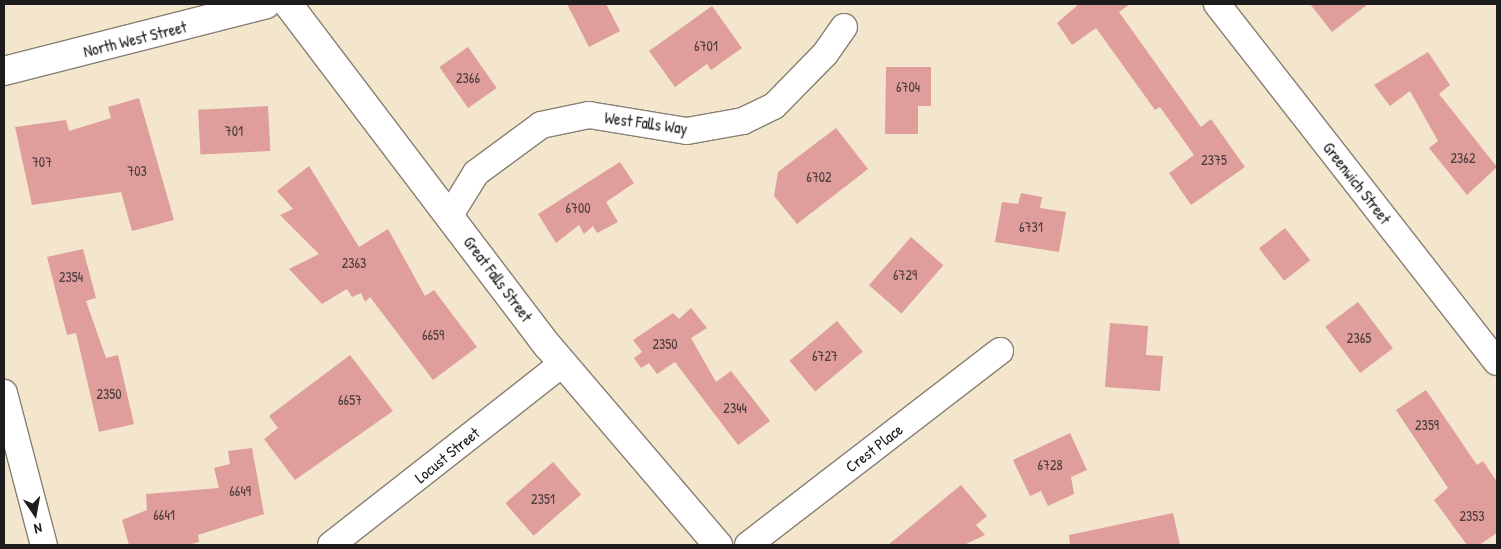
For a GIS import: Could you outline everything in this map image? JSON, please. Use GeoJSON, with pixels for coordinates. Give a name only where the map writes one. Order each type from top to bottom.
{"type":"FeatureCollection","features":[{"type":"Feature","properties":{"kind":"main road","name":"North West Street"},"geometry":{"type":"LineString","coordinates":[[4,71],[266,4]]}},
{"type":"Feature","properties":{"kind":"main road","name":"Great Falls Street"},"geometry":{"type":"LineString","coordinates":[[288,4],[563,363],[718,545]]}},
{"type":"Feature","properties":{"kind":"street","name":"Greenwich Street"},"geometry":{"type":"LineString","coordinates":[[1217,4],[1497,362]]}},
{"type":"Feature","properties":{"kind":"street","name":"West Falls Way"},"geometry":{"type":"LineString","coordinates":[[450,215],[476,173],[540,125],[590,114],[687,131],[743,121],[774,106],[825,54],[844,27]]}},
{"type":"Feature","properties":{"kind":"street","name":"Crest Place"},"geometry":{"type":"LineString","coordinates":[[748,545],[1000,351]]}},
{"type":"Feature","properties":{"kind":"street","name":"Locust Street"},"geometry":{"type":"LineString","coordinates":[[331,545],[563,363]]}},
{"type":"Feature","properties":{"kind":"street"},"geometry":{"type":"LineString","coordinates":[[4,393],[44,545]]}},
{"type":"Feature","properties":{"kind":"building"},"geometry":{"type":"Polygon","coordinates":[[[567,4],[606,4],[620,31],[589,47],[567,4]]]}},
{"type":"Feature","properties":{"kind":"building"},"geometry":{"type":"Polygon","coordinates":[[[1079,4],[1130,4],[1119,12],[1201,127],[1211,119],[1245,167],[1191,205],[1169,173],[1194,155],[1160,107],[1155,110],[1096,28],[1072,45],[1057,23],[1079,4]]]}},
{"type":"Feature","properties":{"kind":"building"},"geometry":{"type":"Polygon","coordinates":[[[1310,4],[1368,4],[1332,32],[1310,4]]]}},
{"type":"Feature","properties":{"kind":"building"},"geometry":{"type":"Polygon","coordinates":[[[712,6],[742,48],[711,70],[707,64],[675,87],[649,51],[712,6]]]}},
{"type":"Feature","properties":{"kind":"building"},"geometry":{"type":"Polygon","coordinates":[[[468,47],[497,88],[468,108],[439,67],[468,47]]]}},
{"type":"Feature","properties":{"kind":"building"},"geometry":{"type":"Polygon","coordinates":[[[1428,52],[1450,85],[1439,94],[1497,167],[1467,195],[1429,148],[1438,141],[1410,91],[1390,106],[1374,85],[1428,52]]]}},
{"type":"Feature","properties":{"kind":"building"},"geometry":{"type":"Polygon","coordinates":[[[886,67],[931,67],[931,106],[918,106],[918,134],[885,134],[886,67]]]}},
{"type":"Feature","properties":{"kind":"building"},"geometry":{"type":"Polygon","coordinates":[[[139,98],[174,220],[132,231],[121,192],[32,205],[15,127],[66,120],[69,131],[111,118],[108,107],[139,98]]]}},
{"type":"Feature","properties":{"kind":"building"},"geometry":{"type":"Polygon","coordinates":[[[268,106],[270,151],[200,155],[198,110],[268,106]]]}},
{"type":"Feature","properties":{"kind":"building"},"geometry":{"type":"Polygon","coordinates":[[[836,128],[868,169],[797,224],[774,196],[778,172],[836,128]]]}},
{"type":"Feature","properties":{"kind":"building"},"geometry":{"type":"Polygon","coordinates":[[[620,162],[634,183],[606,202],[618,222],[597,233],[593,226],[584,234],[579,225],[556,243],[538,214],[620,162]]]}},
{"type":"Feature","properties":{"kind":"building"},"geometry":{"type":"Polygon","coordinates":[[[309,166],[359,247],[388,229],[425,296],[434,290],[477,347],[433,380],[370,297],[365,302],[361,293],[352,297],[347,289],[322,304],[289,269],[319,254],[280,215],[293,209],[277,191],[309,166]]]}},
{"type":"Feature","properties":{"kind":"building"},"geometry":{"type":"Polygon","coordinates":[[[1021,193],[1042,197],[1040,208],[1066,212],[1059,252],[995,242],[1002,202],[1018,204],[1021,193]]]}},
{"type":"Feature","properties":{"kind":"building"},"geometry":{"type":"Polygon","coordinates":[[[1285,228],[1310,260],[1284,281],[1259,248],[1285,228]]]}},
{"type":"Feature","properties":{"kind":"building"},"geometry":{"type":"Polygon","coordinates":[[[911,237],[943,265],[901,314],[869,285],[911,237]]]}},
{"type":"Feature","properties":{"kind":"building"},"geometry":{"type":"Polygon","coordinates":[[[83,249],[96,298],[86,301],[106,358],[118,355],[134,424],[99,432],[76,333],[67,335],[47,257],[83,249]]]}},
{"type":"Feature","properties":{"kind":"building"},"geometry":{"type":"Polygon","coordinates":[[[1358,302],[1393,348],[1360,373],[1325,327],[1358,302]]]}},
{"type":"Feature","properties":{"kind":"building"},"geometry":{"type":"Polygon","coordinates":[[[691,308],[707,328],[691,338],[716,382],[731,371],[770,421],[738,445],[675,362],[657,374],[649,363],[641,368],[634,358],[642,352],[633,340],[673,313],[679,319],[691,308]]]}},
{"type":"Feature","properties":{"kind":"building"},"geometry":{"type":"Polygon","coordinates":[[[837,321],[863,352],[815,391],[790,361],[837,321]]]}},
{"type":"Feature","properties":{"kind":"building"},"geometry":{"type":"Polygon","coordinates":[[[1110,323],[1148,326],[1146,355],[1163,356],[1160,391],[1105,387],[1110,323]]]}},
{"type":"Feature","properties":{"kind":"building"},"geometry":{"type":"Polygon","coordinates":[[[350,355],[393,411],[295,480],[264,439],[278,428],[269,416],[350,355]]]}},
{"type":"Feature","properties":{"kind":"building"},"geometry":{"type":"Polygon","coordinates":[[[1426,390],[1477,465],[1483,461],[1497,482],[1497,533],[1479,545],[1467,545],[1434,500],[1448,488],[1396,410],[1426,390]]]}},
{"type":"Feature","properties":{"kind":"building"},"geometry":{"type":"Polygon","coordinates":[[[1070,433],[1087,470],[1071,477],[1074,494],[1048,506],[1041,491],[1030,496],[1013,460],[1070,433]]]}},
{"type":"Feature","properties":{"kind":"building"},"geometry":{"type":"Polygon","coordinates":[[[252,448],[264,514],[198,535],[199,542],[187,545],[129,545],[122,520],[147,510],[146,494],[219,488],[214,468],[230,464],[228,451],[252,448]]]}},
{"type":"Feature","properties":{"kind":"building"},"geometry":{"type":"Polygon","coordinates":[[[553,462],[581,494],[534,536],[505,503],[553,462]]]}},
{"type":"Feature","properties":{"kind":"building"},"geometry":{"type":"Polygon","coordinates":[[[961,485],[987,516],[976,525],[985,535],[964,545],[888,545],[961,485]]]}},
{"type":"Feature","properties":{"kind":"building"},"geometry":{"type":"Polygon","coordinates":[[[1173,513],[1180,545],[1070,545],[1069,535],[1173,513]]]}}]}
